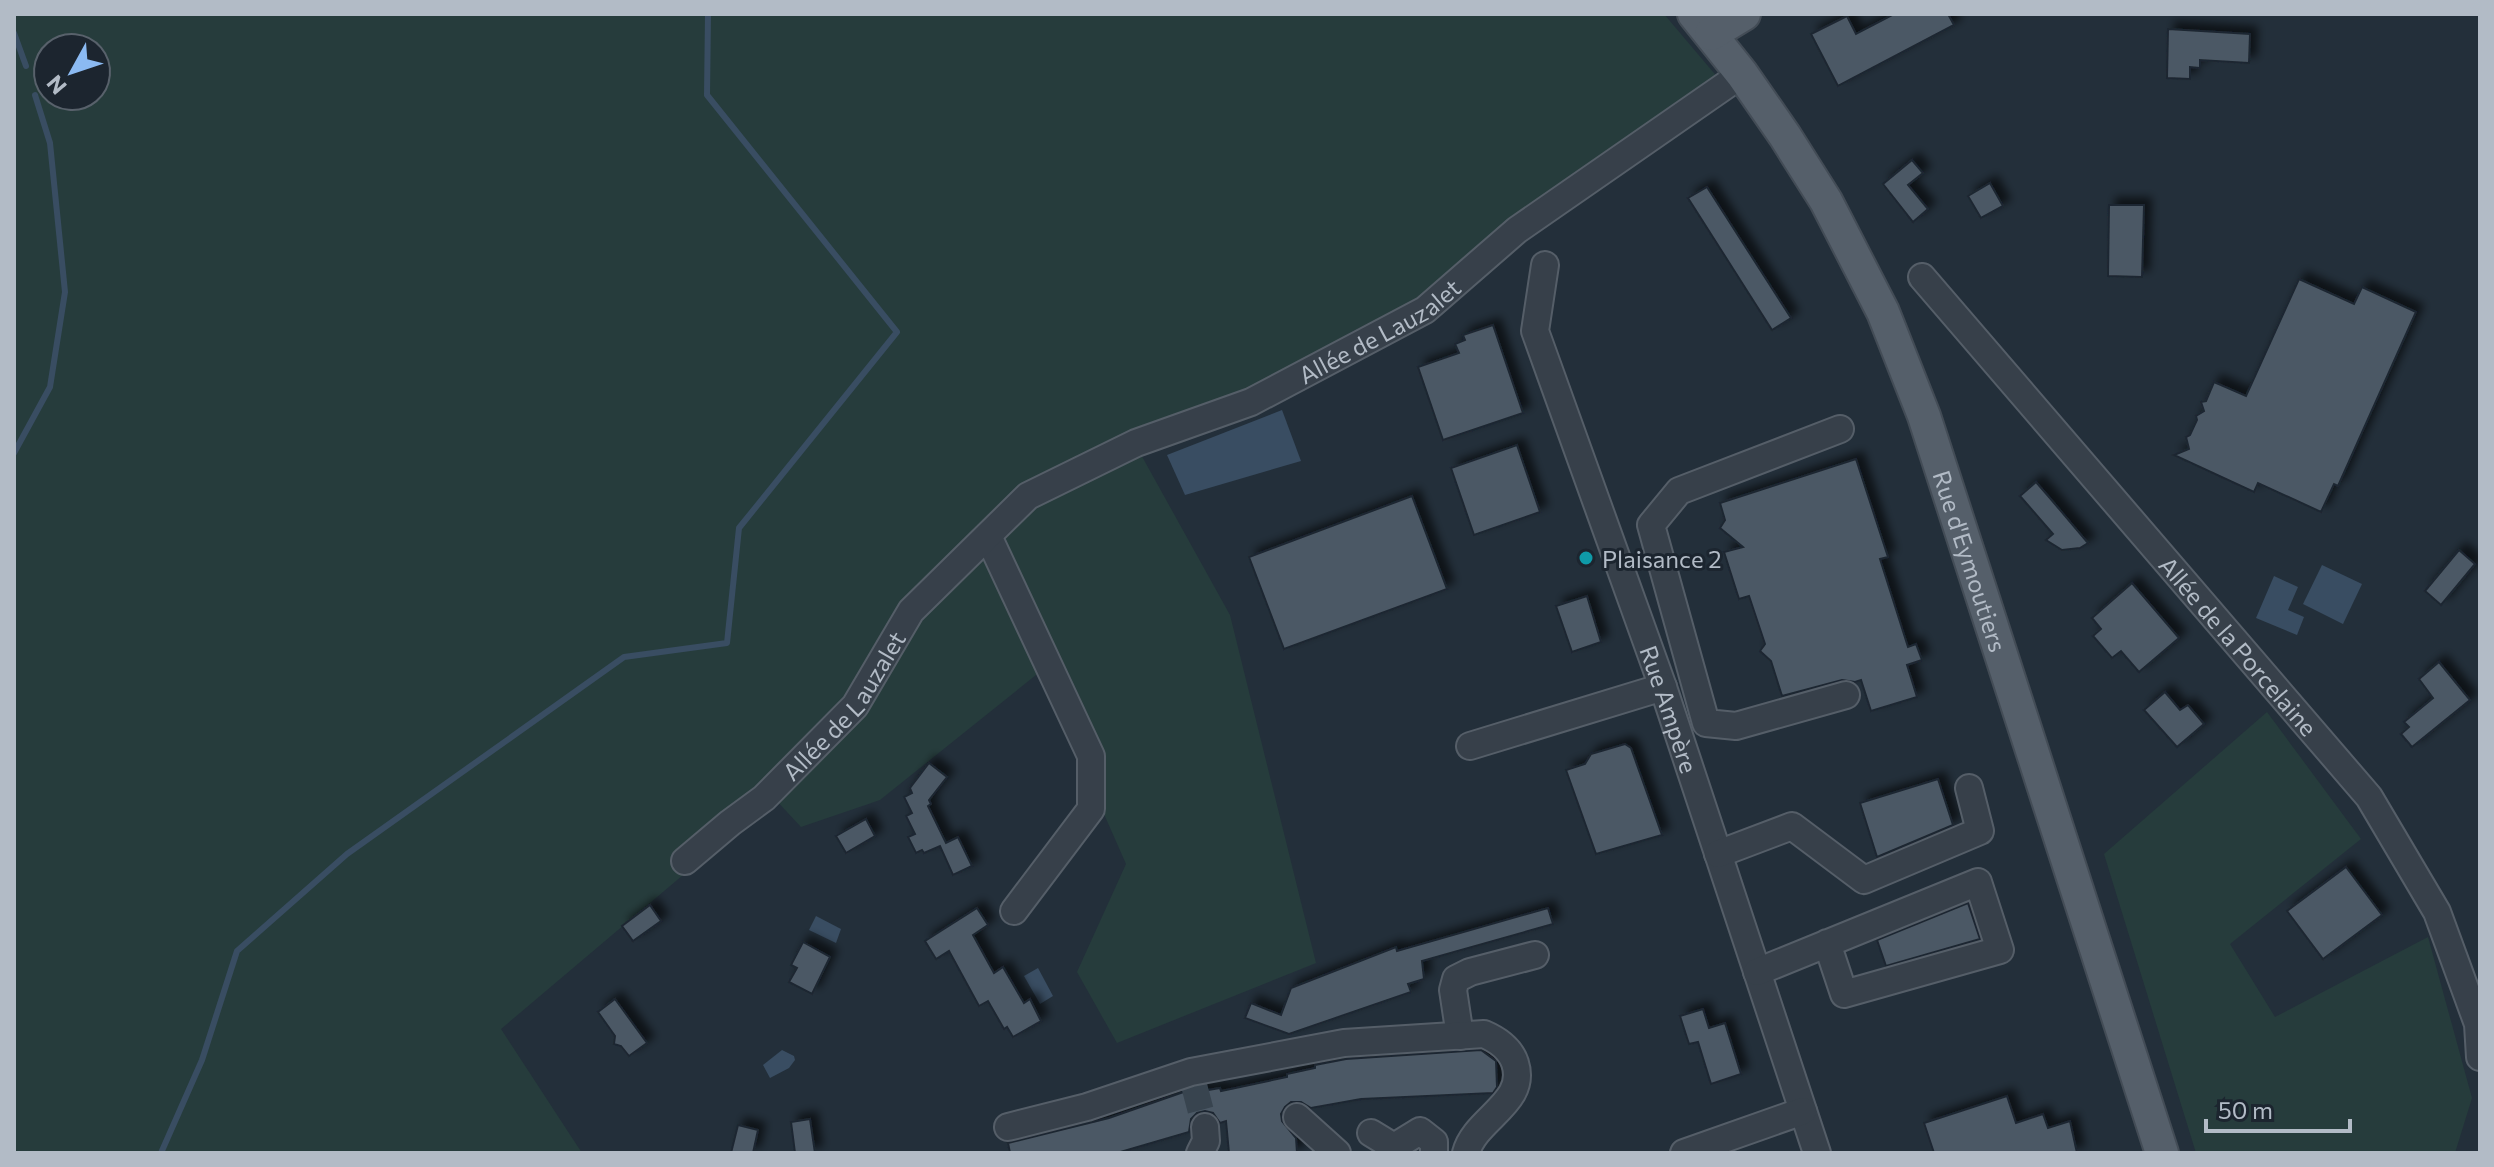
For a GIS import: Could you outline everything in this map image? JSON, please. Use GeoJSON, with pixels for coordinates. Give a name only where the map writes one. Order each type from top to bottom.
{"type":"FeatureCollection","features":[{"type":"Feature","properties":{"kind":"main road"},"geometry":{"type":"LineString","coordinates":[[1702,24],[1744,14]]}},
{"type":"Feature","properties":{"kind":"main road","name":"Rue d'Eymoutiers"},"geometry":{"type":"LineString","coordinates":[[1702,24],[1742,74],[1826,201],[1883,312],[1924,416],[2156,1143]]}},
{"type":"Feature","properties":{"kind":"street","name":"Allée de Lauzalet"},"geometry":{"type":"LineString","coordinates":[[685,861],[764,798],[855,706],[911,611],[1028,496],[1136,443],[1251,402],[1425,310],[1517,230],[1742,74]]}},
{"type":"Feature","properties":{"kind":"street","name":"Rue Ampère"},"geometry":{"type":"LineString","coordinates":[[1545,265],[1535,331],[1663,687],[1817,1153]]}},
{"type":"Feature","properties":{"kind":"street","name":"Allée de la Porcelaine"},"geometry":{"type":"LineString","coordinates":[[1922,277],[2369,797],[2437,912],[2478,1024],[2480,1057]]}},
{"type":"Feature","properties":{"kind":"street"},"geometry":{"type":"LineString","coordinates":[[1687,758],[1706,723],[1651,525],[1679,491],[1840,429]]}},
{"type":"Feature","properties":{"kind":"street"},"geometry":{"type":"LineString","coordinates":[[988,536],[1091,756],[1091,809],[1014,911]]}},
{"type":"Feature","properties":{"kind":"street"},"geometry":{"type":"LineString","coordinates":[[1470,746],[1663,687]]}},
{"type":"Feature","properties":{"kind":"street"},"geometry":{"type":"LineString","coordinates":[[1706,723],[1736,726],[1846,695]]}},
{"type":"Feature","properties":{"kind":"street"},"geometry":{"type":"LineString","coordinates":[[1718,854],[1792,826],[1864,880],[1980,831],[1969,788]]}},
{"type":"Feature","properties":{"kind":"street"},"geometry":{"type":"LineString","coordinates":[[1757,972],[1827,943],[1978,882],[2000,950],[1844,994],[1827,943]]}},
{"type":"Feature","properties":{"kind":"street"},"geometry":{"type":"LineString","coordinates":[[1460,1036],[1453,990],[1456,979],[1470,972],[1535,955]]}},
{"type":"Feature","properties":{"kind":"street"},"geometry":{"type":"LineString","coordinates":[[1008,1127],[1344,1043],[1484,1034],[1499,1040],[1514,1059],[1517,1086],[1511,1097],[1470,1141],[1466,1153]]}},
{"type":"Feature","properties":{"kind":"street"},"geometry":{"type":"LineString","coordinates":[[1684,1153],[1803,1111]]}},
{"type":"Feature","properties":{"kind":"street"},"geometry":{"type":"LineString","coordinates":[[1297,1117],[1337,1153]]}},
{"type":"Feature","properties":{"kind":"street"},"geometry":{"type":"LineString","coordinates":[[1371,1133],[1394,1147],[1420,1131],[1434,1142],[1434,1153]]}},
{"type":"Feature","properties":{"kind":"green space"},"geometry":{"type":"Polygon","coordinates":[[[14,14],[1664,14],[1719,79],[1423,297],[1353,331],[1249,392],[1129,433],[1230,615],[1316,963],[1117,1043],[1077,972],[1126,864],[1041,671],[880,800],[801,827],[774,798],[501,1029],[582,1153],[14,1153],[14,14]]]}},
{"type":"Feature","properties":{"kind":"green space"},"geometry":{"type":"Polygon","coordinates":[[[2267,712],[2361,839],[2230,944],[2275,1017],[2428,937],[2472,1098],[2455,1153],[2196,1153],[2104,854],[2267,712]]]}},
{"type":"Feature","properties":{"kind":"water"},"geometry":{"type":"Polygon","coordinates":[[[1282,410],[1301,461],[1185,495],[1167,455],[1282,410]]]}},
{"type":"Feature","properties":{"kind":"water"},"geometry":{"type":"Polygon","coordinates":[[[2322,565],[2362,584],[2343,624],[2303,604],[2322,565]]]}},
{"type":"Feature","properties":{"kind":"water"},"geometry":{"type":"Polygon","coordinates":[[[2274,576],[2298,587],[2288,610],[2304,617],[2297,635],[2256,618],[2274,576]]]}},
{"type":"Feature","properties":{"kind":"water"},"geometry":{"type":"Polygon","coordinates":[[[816,916],[841,929],[836,943],[809,930],[816,916]]]}},
{"type":"Feature","properties":{"kind":"water"},"geometry":{"type":"Polygon","coordinates":[[[1038,968],[1053,996],[1040,1004],[1024,976],[1038,968]]]}},
{"type":"Feature","properties":{"kind":"water"},"geometry":{"type":"Polygon","coordinates":[[[782,1050],[794,1056],[795,1060],[789,1068],[770,1078],[763,1065],[782,1050]]]}},
{"type":"Feature","properties":{"kind":"building"},"geometry":{"type":"Polygon","coordinates":[[[1894,14],[1948,14],[1954,25],[1838,86],[1811,34],[1847,16],[1856,34],[1894,14]]]}},
{"type":"Feature","properties":{"kind":"building"},"geometry":{"type":"Polygon","coordinates":[[[2168,29],[2250,34],[2249,63],[2200,60],[2200,68],[2190,67],[2190,79],[2167,78],[2168,29]]]}},
{"type":"Feature","properties":{"kind":"building"},"geometry":{"type":"Polygon","coordinates":[[[1912,160],[1923,173],[1908,185],[1928,209],[1913,222],[1883,184],[1912,160]]]}},
{"type":"Feature","properties":{"kind":"building"},"geometry":{"type":"Polygon","coordinates":[[[1990,183],[2003,206],[1981,218],[1968,196],[1990,183]]]}},
{"type":"Feature","properties":{"kind":"building"},"geometry":{"type":"Polygon","coordinates":[[[1707,187],[1791,318],[1772,330],[1688,198],[1707,187]]]}},
{"type":"Feature","properties":{"kind":"building"},"geometry":{"type":"Polygon","coordinates":[[[2109,205],[2144,205],[2142,277],[2108,276],[2109,205]]]}},
{"type":"Feature","properties":{"kind":"building"},"geometry":{"type":"Polygon","coordinates":[[[2299,279],[2354,304],[2362,287],[2416,312],[2338,486],[2334,484],[2321,512],[2258,483],[2254,492],[2174,455],[2189,449],[2186,437],[2190,435],[2196,416],[2204,411],[2201,402],[2206,401],[2214,382],[2246,396],[2299,279]]]}},
{"type":"Feature","properties":{"kind":"building"},"geometry":{"type":"Polygon","coordinates":[[[1493,325],[1523,413],[1443,440],[1418,367],[1459,353],[1455,344],[1465,340],[1463,335],[1493,325]]]}},
{"type":"Feature","properties":{"kind":"building"},"geometry":{"type":"Polygon","coordinates":[[[1517,445],[1540,512],[1474,535],[1451,468],[1517,445]]]}},
{"type":"Feature","properties":{"kind":"building"},"geometry":{"type":"Polygon","coordinates":[[[1856,459],[1888,557],[1880,559],[1908,647],[1916,644],[1922,660],[1907,665],[1917,697],[1871,711],[1861,680],[1842,680],[1782,696],[1771,661],[1760,651],[1765,644],[1749,596],[1739,599],[1724,552],[1743,547],[1720,528],[1725,520],[1720,503],[1856,459]]]}},
{"type":"Feature","properties":{"kind":"building"},"geometry":{"type":"Polygon","coordinates":[[[2036,482],[2088,543],[2080,548],[2062,550],[2046,540],[2053,534],[2020,496],[2036,482]]]}},
{"type":"Feature","properties":{"kind":"building"},"geometry":{"type":"Polygon","coordinates":[[[1412,496],[1447,589],[1284,649],[1249,557],[1412,496]]]}},
{"type":"Feature","properties":{"kind":"building"},"geometry":{"type":"Polygon","coordinates":[[[2459,550],[2475,564],[2441,605],[2425,591],[2459,550]]]}},
{"type":"Feature","properties":{"kind":"building"},"geometry":{"type":"Polygon","coordinates":[[[2132,583],[2179,638],[2139,672],[2121,651],[2112,658],[2093,636],[2101,629],[2092,618],[2132,583]]]}},
{"type":"Feature","properties":{"kind":"building"},"geometry":{"type":"Polygon","coordinates":[[[1587,596],[1601,642],[1572,652],[1556,606],[1587,596]]]}},
{"type":"Feature","properties":{"kind":"building"},"geometry":{"type":"Polygon","coordinates":[[[2439,662],[2470,700],[2412,747],[2401,734],[2409,727],[2404,722],[2433,698],[2419,679],[2439,662]]]}},
{"type":"Feature","properties":{"kind":"building"},"geometry":{"type":"Polygon","coordinates":[[[2165,692],[2180,710],[2188,705],[2204,724],[2177,747],[2144,710],[2165,692]]]}},
{"type":"Feature","properties":{"kind":"building"},"geometry":{"type":"Polygon","coordinates":[[[1625,744],[1631,748],[1662,835],[1596,854],[1566,770],[1585,764],[1591,754],[1625,744]]]}},
{"type":"Feature","properties":{"kind":"building"},"geometry":{"type":"Polygon","coordinates":[[[929,763],[947,777],[929,800],[931,804],[928,806],[946,843],[958,837],[972,866],[953,875],[940,846],[916,853],[908,837],[915,834],[906,816],[912,813],[904,797],[912,793],[910,788],[929,763]]]}},
{"type":"Feature","properties":{"kind":"building"},"geometry":{"type":"Polygon","coordinates":[[[1938,779],[1953,825],[1877,857],[1860,803],[1938,779]]]}},
{"type":"Feature","properties":{"kind":"building"},"geometry":{"type":"Polygon","coordinates":[[[866,819],[875,836],[846,853],[836,836],[866,819]]]}},
{"type":"Feature","properties":{"kind":"building"},"geometry":{"type":"Polygon","coordinates":[[[2346,867],[2382,915],[2323,959],[2287,911],[2346,867]]]}},
{"type":"Feature","properties":{"kind":"building"},"geometry":{"type":"Polygon","coordinates":[[[1968,903],[1980,939],[1886,966],[1877,940],[1968,903]]]}},
{"type":"Feature","properties":{"kind":"building"},"geometry":{"type":"Polygon","coordinates":[[[650,905],[661,921],[633,941],[622,926],[650,905]]]}},
{"type":"Feature","properties":{"kind":"building"},"geometry":{"type":"Polygon","coordinates":[[[977,908],[988,925],[973,935],[994,973],[1003,967],[1024,1003],[1030,999],[1041,1021],[1013,1037],[1007,1027],[1004,1029],[988,1001],[979,1006],[949,951],[936,959],[925,941],[977,908]]]}},
{"type":"Feature","properties":{"kind":"building"},"geometry":{"type":"Polygon","coordinates":[[[1548,908],[1553,924],[1422,961],[1424,979],[1408,984],[1411,992],[1289,1034],[1245,1018],[1251,1003],[1281,1015],[1291,988],[1396,947],[1397,951],[1548,908]]]}},
{"type":"Feature","properties":{"kind":"building"},"geometry":{"type":"Polygon","coordinates":[[[803,942],[830,957],[812,994],[789,982],[797,968],[791,965],[803,942]]]}},
{"type":"Feature","properties":{"kind":"building"},"geometry":{"type":"Polygon","coordinates":[[[615,999],[647,1043],[629,1056],[621,1046],[614,1044],[615,1036],[598,1012],[615,999]]]}},
{"type":"Feature","properties":{"kind":"building"},"geometry":{"type":"Polygon","coordinates":[[[1703,1009],[1709,1028],[1725,1023],[1741,1074],[1711,1084],[1698,1042],[1689,1044],[1680,1016],[1703,1009]]]}},
{"type":"Feature","properties":{"kind":"building"},"geometry":{"type":"Polygon","coordinates":[[[1481,1050],[1496,1061],[1497,1087],[1493,1093],[1361,1099],[1311,1108],[1301,1102],[1291,1102],[1281,1114],[1282,1121],[1296,1138],[1297,1153],[1229,1153],[1226,1121],[1220,1123],[1213,1113],[1205,1111],[1191,1119],[1189,1132],[1117,1153],[1010,1153],[1008,1143],[1109,1118],[1201,1086],[1202,1091],[1220,1088],[1221,1091],[1287,1077],[1287,1074],[1315,1068],[1315,1065],[1346,1059],[1481,1050]]]}},
{"type":"Feature","properties":{"kind":"building"},"geometry":{"type":"Polygon","coordinates":[[[2007,1096],[2016,1123],[2043,1114],[2048,1128],[2070,1121],[2077,1153],[1934,1153],[1924,1123],[2007,1096]]]}},
{"type":"Feature","properties":{"kind":"building"},"geometry":{"type":"Polygon","coordinates":[[[810,1119],[815,1153],[795,1153],[791,1122],[810,1119]]]}},
{"type":"Feature","properties":{"kind":"building"},"geometry":{"type":"Polygon","coordinates":[[[738,1125],[758,1130],[753,1153],[731,1153],[738,1125]]]}},
{"type":"Feature","properties":{"kind":"waterway"},"geometry":{"type":"LineString","coordinates":[[161,1153],[202,1060],[237,951],[347,854],[624,657],[727,643],[739,528],[897,332],[707,95],[708,14]]}},
{"type":"Feature","properties":{"kind":"waterway"},"geometry":{"type":"LineString","coordinates":[[14,33],[26,66]]}},
{"type":"Feature","properties":{"kind":"waterway"},"geometry":{"type":"LineString","coordinates":[[14,453],[50,387],[65,292],[50,143],[40,112]]}},
{"type":"Feature","properties":{"kind":"tunnel"},"geometry":{"type":"LineString","coordinates":[[1194,1085],[1205,1127]]}},
{"type":"Feature","properties":{"kind":"place","name":"Plaisance 2"},"geometry":{"type":"Point","coordinates":[1586,558]}}]}
